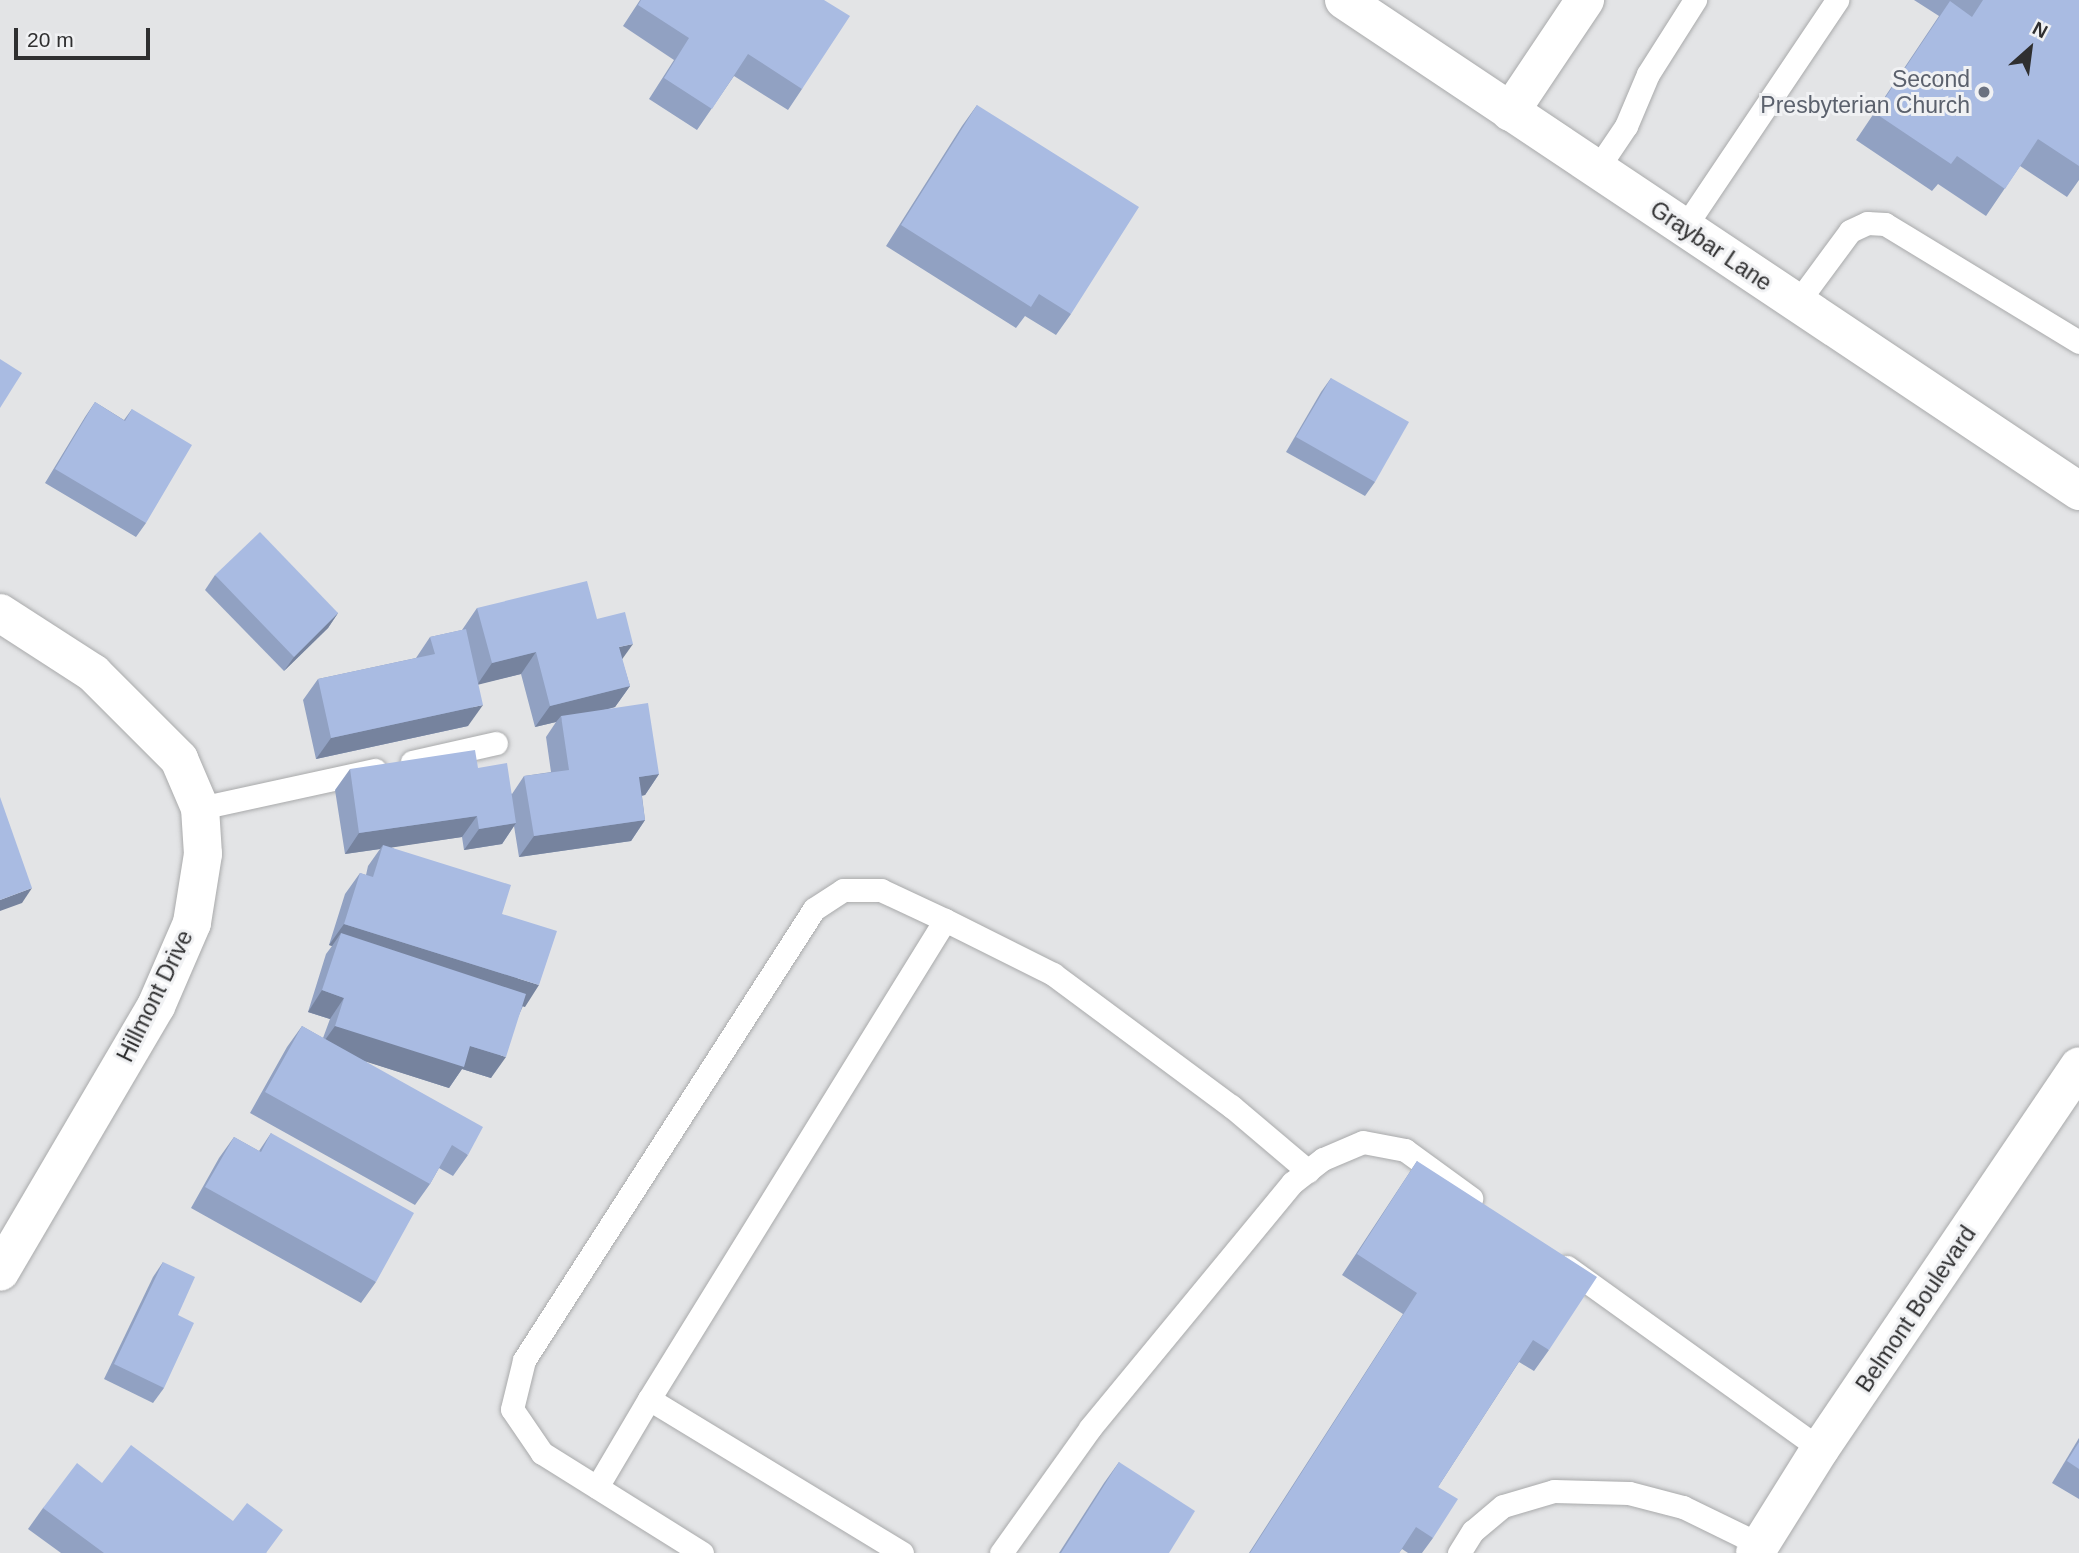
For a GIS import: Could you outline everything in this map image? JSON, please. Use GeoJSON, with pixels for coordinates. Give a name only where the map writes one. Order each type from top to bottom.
{"type":"FeatureCollection","features":[{"type":"Feature","properties":{"kind":"street","name":"Graybar Lane"},"geometry":{"type":"LineString","coordinates":[[1344,0],[2079,491]]}},
{"type":"Feature","properties":{"kind":"street"},"geometry":{"type":"LineString","coordinates":[[1510,112],[1585,0]]}},
{"type":"Feature","properties":{"kind":"street","name":"Hillmont Drive"},"geometry":{"type":"LineString","coordinates":[[0,612],[93,673],[179,760],[200,808],[203,855],[192,923],[156,1006],[0,1272]]}},
{"type":"Feature","properties":{"kind":"street","name":"Belmont Boulevard"},"geometry":{"type":"LineString","coordinates":[[1763,1550],[1820,1449],[2079,1067]]}},
{"type":"Feature","properties":{"kind":"lane"},"geometry":{"type":"LineString","coordinates":[[1597,169],[1626,126],[1648,74],[1695,0]]}},
{"type":"Feature","properties":{"kind":"lane"},"geometry":{"type":"LineString","coordinates":[[1684,228],[1837,0]]}},
{"type":"Feature","properties":{"kind":"lane"},"geometry":{"type":"LineString","coordinates":[[1797,303],[1850,231],[1867,223],[1885,224],[2079,342]]}},
{"type":"Feature","properties":{"kind":"lane"},"geometry":{"type":"LineString","coordinates":[[200,808],[496,743]]}},
{"type":"Feature","properties":{"kind":"lane"},"geometry":{"type":"LineString","coordinates":[[702,1553],[542,1453],[512,1409],[524,1360],[814,909],[843,890],[881,890],[1053,974],[1231,1106],[1308,1171]]}},
{"type":"Feature","properties":{"kind":"lane"},"geometry":{"type":"LineString","coordinates":[[597,1487],[945,920]]}},
{"type":"Feature","properties":{"kind":"lane"},"geometry":{"type":"LineString","coordinates":[[1001,1553],[1090,1428],[1292,1184],[1323,1158],[1363,1142],[1405,1150],[1494,1215]]}},
{"type":"Feature","properties":{"kind":"lane"},"geometry":{"type":"LineString","coordinates":[[1551,1255],[1820,1449]]}},
{"type":"Feature","properties":{"kind":"lane"},"geometry":{"type":"LineString","coordinates":[[649,1399],[902,1553]]}},
{"type":"Feature","properties":{"kind":"lane"},"geometry":{"type":"LineString","coordinates":[[1459,1553],[1473,1531],[1503,1506],[1554,1491],[1629,1493],[1683,1507],[1763,1550]]}},
{"type":"Feature","properties":{"kind":"building"},"geometry":{"type":"Polygon","coordinates":[[[641,0],[824,0],[850,16],[802,89],[748,54],[712,109],[664,78],[689,38],[638,5],[641,0]]]}},
{"type":"Feature","properties":{"kind":"building","name":"Second Presbyterian Church"},"geometry":{"type":"Polygon","coordinates":[[[1983,0],[2079,0],[2079,166],[2038,139],[2005,189],[1957,156],[1951,164],[1875,113],[1950,1],[1972,17],[1983,0]]]}},
{"type":"Feature","properties":{"kind":"building"},"geometry":{"type":"Polygon","coordinates":[[[977,105],[1139,207],[1071,314],[1039,294],[1031,307],[901,225],[977,105]]]}},
{"type":"Feature","properties":{"kind":"building"},"geometry":{"type":"Polygon","coordinates":[[[0,359],[22,373],[0,408],[0,359]]]}},
{"type":"Feature","properties":{"kind":"building"},"geometry":{"type":"Polygon","coordinates":[[[1331,378],[1409,422],[1375,482],[1296,437],[1331,378]]]}},
{"type":"Feature","properties":{"kind":"building"},"geometry":{"type":"Polygon","coordinates":[[[95,402],[125,421],[132,409],[192,445],[146,523],[55,469],[95,402]]]}},
{"type":"Feature","properties":{"kind":"building"},"geometry":{"type":"Polygon","coordinates":[[[260,532],[338,613],[294,657],[215,575],[260,532]]]}},
{"type":"Feature","properties":{"kind":"building"},"geometry":{"type":"Polygon","coordinates":[[[587,581],[597,619],[625,612],[633,644],[619,647],[630,686],[550,706],[536,652],[492,663],[477,608],[587,581]]]}},
{"type":"Feature","properties":{"kind":"building"},"geometry":{"type":"Polygon","coordinates":[[[466,629],[483,705],[331,738],[318,679],[435,654],[430,637],[466,629]]]}},
{"type":"Feature","properties":{"kind":"building"},"geometry":{"type":"Polygon","coordinates":[[[648,703],[659,774],[639,777],[645,820],[534,836],[524,776],[569,770],[561,716],[648,703]]]}},
{"type":"Feature","properties":{"kind":"building"},"geometry":{"type":"Polygon","coordinates":[[[475,750],[478,768],[507,763],[516,823],[479,829],[477,816],[359,833],[350,769],[475,750]]]}},
{"type":"Feature","properties":{"kind":"building"},"geometry":{"type":"Polygon","coordinates":[[[0,797],[32,888],[0,900],[0,797]]]}},
{"type":"Feature","properties":{"kind":"building"},"geometry":{"type":"Polygon","coordinates":[[[383,845],[511,885],[502,914],[557,931],[539,985],[344,924],[360,873],[373,877],[383,845]]]}},
{"type":"Feature","properties":{"kind":"building"},"geometry":{"type":"Polygon","coordinates":[[[341,933],[526,994],[506,1057],[470,1046],[464,1067],[335,1026],[344,998],[322,990],[341,933]]]}},
{"type":"Feature","properties":{"kind":"building"},"geometry":{"type":"Polygon","coordinates":[[[302,1026],[483,1127],[468,1155],[452,1145],[430,1184],[265,1092],[302,1026]]]}},
{"type":"Feature","properties":{"kind":"building"},"geometry":{"type":"Polygon","coordinates":[[[271,1133],[414,1213],[376,1282],[205,1187],[234,1137],[261,1152],[271,1133]]]}},
{"type":"Feature","properties":{"kind":"building"},"geometry":{"type":"Polygon","coordinates":[[[1417,1161],[1597,1277],[1549,1350],[1533,1340],[1438,1487],[1458,1499],[1433,1538],[1416,1527],[1399,1553],[1250,1553],[1417,1293],[1357,1254],[1417,1161]]]}},
{"type":"Feature","properties":{"kind":"building"},"geometry":{"type":"Polygon","coordinates":[[[163,1262],[195,1277],[178,1315],[194,1323],[164,1388],[114,1364],[163,1262]]]}},
{"type":"Feature","properties":{"kind":"building"},"geometry":{"type":"Polygon","coordinates":[[[2079,1442],[2079,1469],[2067,1461],[2079,1442]]]}},
{"type":"Feature","properties":{"kind":"building"},"geometry":{"type":"Polygon","coordinates":[[[131,1445],[233,1521],[247,1503],[283,1530],[266,1553],[104,1553],[43,1508],[77,1463],[102,1483],[131,1445]]]}},
{"type":"Feature","properties":{"kind":"building"},"geometry":{"type":"Polygon","coordinates":[[[1119,1462],[1195,1511],[1169,1553],[1061,1553],[1119,1462]]]}},
{"type":"Feature","properties":{"kind":"place","name":"Second Presbyterian Church"},"geometry":{"type":"Point","coordinates":[1984,92]}}]}
